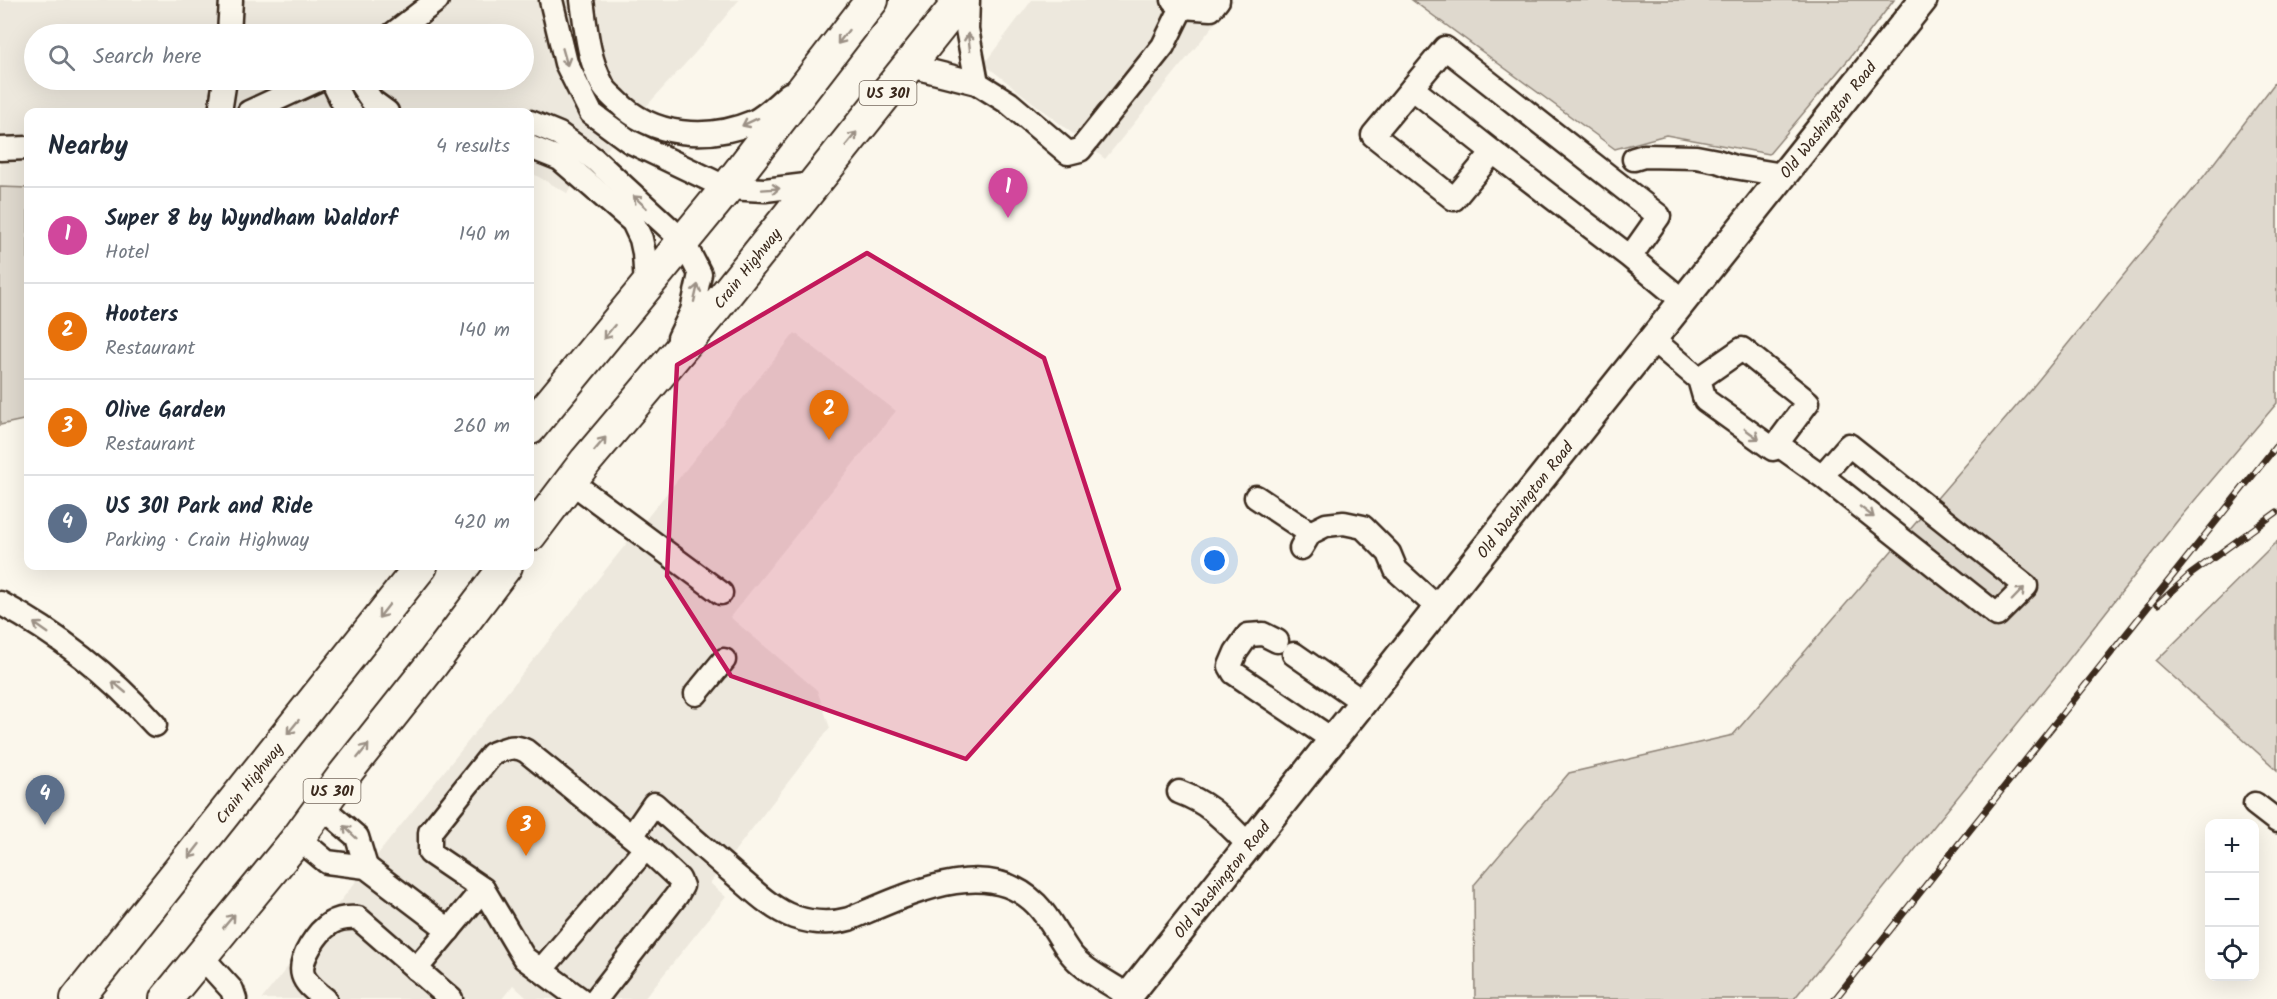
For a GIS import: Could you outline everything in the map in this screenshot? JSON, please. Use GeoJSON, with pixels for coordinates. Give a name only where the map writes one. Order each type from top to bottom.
{"type":"FeatureCollection","features":[{"type":"Feature","properties":{"kind":"highway"},"geometry":{"type":"LineString","coordinates":[[534,423],[727,188],[872,0]]}},
{"type":"Feature","properties":{"kind":"highway","name":"Crain Highway"},"geometry":{"type":"LineString","coordinates":[[534,530],[570,481],[910,66],[961,0]]}},
{"type":"Feature","properties":{"kind":"highway","name":"Crain Highway"},"geometry":{"type":"LineString","coordinates":[[77,999],[418,570]]}},
{"type":"Feature","properties":{"kind":"highway","name":"US 301"},"geometry":{"type":"LineString","coordinates":[[169,998],[298,838],[503,570]]}},
{"type":"Feature","properties":{"kind":"main road","name":"Old Washington Road"},"geometry":{"type":"LineString","coordinates":[[1127,997],[1923,0]]}},
{"type":"Feature","properties":{"kind":"street"},"geometry":{"type":"LineString","coordinates":[[230,24],[231,0]]}},
{"type":"Feature","properties":{"kind":"street"},"geometry":{"type":"LineString","coordinates":[[406,24],[437,0]]}},
{"type":"Feature","properties":{"kind":"street"},"geometry":{"type":"LineString","coordinates":[[551,0],[566,63],[591,113],[629,141],[727,188],[765,190],[814,184]]}},
{"type":"Feature","properties":{"kind":"street"},"geometry":{"type":"LineString","coordinates":[[582,0],[590,55],[602,86],[641,121],[672,131],[696,135],[730,130],[755,121],[814,75]]}},
{"type":"Feature","properties":{"kind":"street"},"geometry":{"type":"LineString","coordinates":[[968,0],[967,29],[977,83]]}},
{"type":"Feature","properties":{"kind":"street"},"geometry":{"type":"LineString","coordinates":[[910,66],[977,83],[1009,103],[1068,153],[1074,153],[1080,150],[1163,46],[1177,4],[1211,9],[1218,0]]}},
{"type":"Feature","properties":{"kind":"street"},"geometry":{"type":"LineString","coordinates":[[1493,152],[1454,199],[1373,135],[1444,48],[1659,216],[1630,257]]}},
{"type":"Feature","properties":{"kind":"street"},"geometry":{"type":"LineString","coordinates":[[1412,88],[1630,257],[1683,302]]}},
{"type":"Feature","properties":{"kind":"street"},"geometry":{"type":"LineString","coordinates":[[221,108],[223,90]]}},
{"type":"Feature","properties":{"kind":"street"},"geometry":{"type":"LineString","coordinates":[[258,108],[296,90]]}},
{"type":"Feature","properties":{"kind":"street"},"geometry":{"type":"LineString","coordinates":[[337,90],[348,108]]}},
{"type":"Feature","properties":{"kind":"street"},"geometry":{"type":"LineString","coordinates":[[365,90],[372,101],[382,108]]}},
{"type":"Feature","properties":{"kind":"street"},"geometry":{"type":"LineString","coordinates":[[534,124],[559,134],[594,159],[683,241],[700,274],[692,312],[666,366]]}},
{"type":"Feature","properties":{"kind":"street"},"geometry":{"type":"LineString","coordinates":[[0,149],[24,148]]}},
{"type":"Feature","properties":{"kind":"street"},"geometry":{"type":"LineString","coordinates":[[534,149],[561,159],[633,222],[641,239],[644,253],[646,286]]}},
{"type":"Feature","properties":{"kind":"street"},"geometry":{"type":"LineString","coordinates":[[1634,159],[1644,156],[1674,155],[1696,157],[1734,167],[1783,175]]}},
{"type":"Feature","properties":{"kind":"street"},"geometry":{"type":"LineString","coordinates":[[1652,339],[1702,390],[1773,449],[1808,402],[1742,349],[1702,390]]}},
{"type":"Feature","properties":{"kind":"street"},"geometry":{"type":"LineString","coordinates":[[1777,444],[1822,476],[1997,615],[2026,586],[1849,445],[1822,476]]}},
{"type":"Feature","properties":{"kind":"street"},"geometry":{"type":"LineString","coordinates":[[570,481],[721,593]]}},
{"type":"Feature","properties":{"kind":"street"},"geometry":{"type":"LineString","coordinates":[[1257,497],[1305,541],[1326,525],[1344,523],[1363,527],[1389,553],[1396,570],[1438,608]]}},
{"type":"Feature","properties":{"kind":"street"},"geometry":{"type":"LineString","coordinates":[[0,603],[25,616],[80,655],[125,691],[155,724]]}},
{"type":"Feature","properties":{"kind":"street"},"geometry":{"type":"LineString","coordinates":[[1333,740],[1233,673],[1230,666],[1236,652],[1248,636],[1263,634],[1363,702]]}},
{"type":"Feature","properties":{"kind":"street"},"geometry":{"type":"LineString","coordinates":[[696,694],[724,660]]}},
{"type":"Feature","properties":{"kind":"street"},"geometry":{"type":"LineString","coordinates":[[580,999],[524,958],[483,889],[430,853],[430,832],[492,754],[507,747],[518,747],[526,751],[639,842],[679,879],[682,886],[596,999]]}},
{"type":"Feature","properties":{"kind":"street"},"geometry":{"type":"LineString","coordinates":[[1179,792],[1197,799],[1224,818],[1249,845]]}},
{"type":"Feature","properties":{"kind":"street"},"geometry":{"type":"LineString","coordinates":[[541,970],[639,842],[654,804],[759,895],[782,912],[802,919],[821,922],[849,919],[937,886],[974,880],[1007,884],[1025,893],[1038,905],[1070,954],[1127,997]]}},
{"type":"Feature","properties":{"kind":"street"},"geometry":{"type":"LineString","coordinates":[[2255,804],[2277,821]]}},
{"type":"Feature","properties":{"kind":"street"},"geometry":{"type":"LineString","coordinates":[[321,806],[357,837],[366,867]]}},
{"type":"Feature","properties":{"kind":"street"},"geometry":{"type":"LineString","coordinates":[[298,838],[327,862],[366,867],[449,930]]}},
{"type":"Feature","properties":{"kind":"street"},"geometry":{"type":"LineString","coordinates":[[416,969],[483,889]]}},
{"type":"Feature","properties":{"kind":"street"},"geometry":{"type":"LineString","coordinates":[[325,999],[307,983],[302,975],[306,952],[328,924],[337,920],[358,918],[451,999]]}},
{"type":"Feature","properties":{"kind":"street"},"geometry":{"type":"LineString","coordinates":[[201,956],[232,990],[235,999]]}},
{"type":"Feature","properties":{"kind":"highlighted area"},"geometry":{"type":"Polygon","coordinates":[[[867,253],[1044,358],[1119,589],[966,759],[731,676],[667,576],[677,365],[867,253]]]}},
{"type":"Feature","properties":{"kind":"shaded area"},"geometry":{"type":"Polygon","coordinates":[[[0,0],[739,0],[695,53],[567,193],[534,174],[534,108],[24,108],[24,188],[0,187],[0,0]]]}},
{"type":"Feature","properties":{"kind":"shaded area"},"geometry":{"type":"Polygon","coordinates":[[[1032,0],[1234,0],[1105,159],[984,64],[1032,0]]]}},
{"type":"Feature","properties":{"kind":"shaded area"},"geometry":{"type":"Polygon","coordinates":[[[1412,0],[1894,0],[1848,60],[1769,154],[1666,135],[1615,149],[1412,0]]]}},
{"type":"Feature","properties":{"kind":"shaded area"},"geometry":{"type":"Polygon","coordinates":[[[2277,80],[2277,403],[2178,520],[2051,682],[1794,999],[1475,999],[1474,885],[1569,773],[1733,735],[2032,388],[2204,176],[2277,80]]]}},
{"type":"Feature","properties":{"kind":"shaded area"},"geometry":{"type":"Polygon","coordinates":[[[0,187],[24,188],[24,420],[0,425],[0,187]]]}},
{"type":"Feature","properties":{"kind":"shaded area"},"geometry":{"type":"Polygon","coordinates":[[[795,333],[896,411],[730,617],[817,690],[830,728],[710,883],[726,897],[644,999],[528,999],[513,985],[502,999],[262,999],[795,333]]]}},
{"type":"Feature","properties":{"kind":"shaded area"},"geometry":{"type":"Polygon","coordinates":[[[2277,541],[2277,770],[2156,661],[2277,541]]]}},
{"type":"Feature","properties":{"kind":"railway"},"geometry":{"type":"LineString","coordinates":[[1835,999],[2277,445]]}},
{"type":"Feature","properties":{"kind":"railway"},"geometry":{"type":"LineString","coordinates":[[2158,604],[2191,574],[2277,512]]}},
{"type":"Feature","properties":{"kind":"place","name":"Super 8 by Wyndham Waldorf"},"geometry":{"type":"Point","coordinates":[1008,218]}},
{"type":"Feature","properties":{"kind":"place","name":"Hooters"},"geometry":{"type":"Point","coordinates":[829,440]}},
{"type":"Feature","properties":{"kind":"place","name":"US 301 Park and Ride"},"geometry":{"type":"Point","coordinates":[45,825]}},
{"type":"Feature","properties":{"kind":"place","name":"Olive Garden"},"geometry":{"type":"Point","coordinates":[526,856]}}]}
